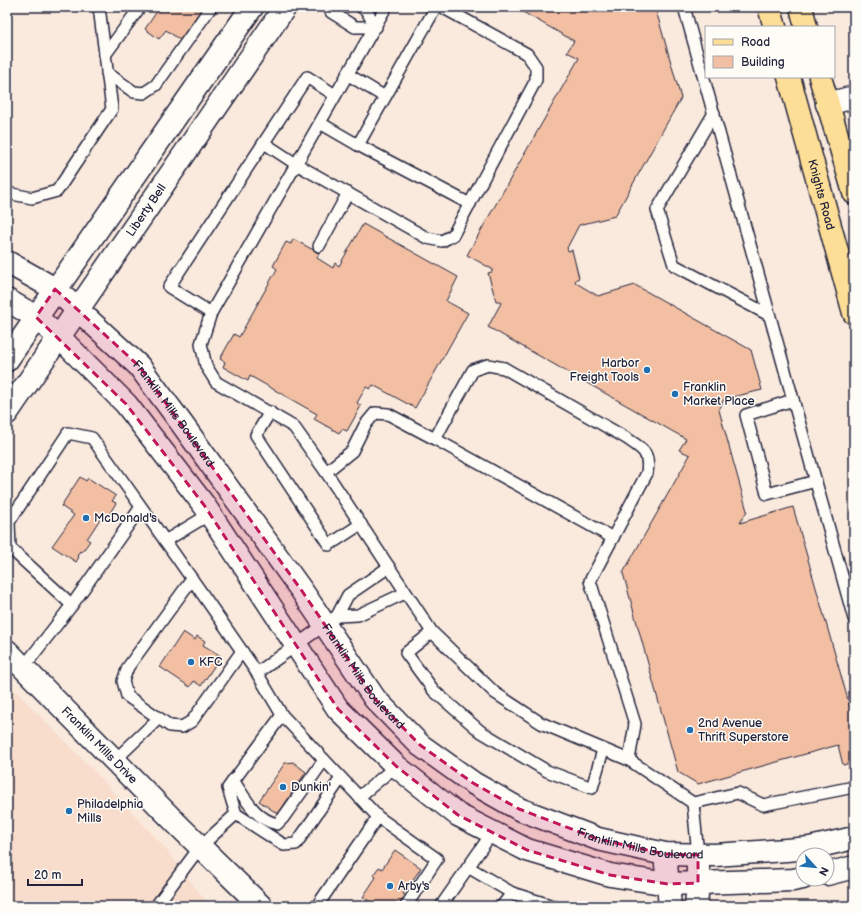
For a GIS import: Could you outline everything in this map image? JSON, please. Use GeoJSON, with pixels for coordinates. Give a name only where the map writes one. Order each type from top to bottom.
{"type":"FeatureCollection","features":[{"type":"Feature","properties":{"kind":"main road"},"geometry":{"type":"LineString","coordinates":[[769,7],[775,26]]}},
{"type":"Feature","properties":{"kind":"main road"},"geometry":{"type":"LineString","coordinates":[[801,7],[806,26]]}},
{"type":"Feature","properties":{"kind":"main road","name":"Knights Road"},"geometry":{"type":"LineString","coordinates":[[788,78],[854,312]]}},
{"type":"Feature","properties":{"kind":"main road"},"geometry":{"type":"LineString","coordinates":[[820,78],[854,193]]}},
{"type":"Feature","properties":{"kind":"street"},"geometry":{"type":"LineString","coordinates":[[7,360],[252,7]]}},
{"type":"Feature","properties":{"kind":"street","name":"Liberty Bell"},"geometry":{"type":"LineString","coordinates":[[7,413],[285,7]]}},
{"type":"Feature","properties":{"kind":"street"},"geometry":{"type":"LineString","coordinates":[[827,104],[854,98]]}},
{"type":"Feature","properties":{"kind":"street","name":"Franklin Mills Boulevard"},"geometry":{"type":"LineString","coordinates":[[7,262],[55,289],[139,366],[331,621],[375,699],[420,745],[473,783],[519,809],[598,839],[665,854],[715,855],[810,848],[854,838]]}},
{"type":"Feature","properties":{"kind":"street"},"geometry":{"type":"LineString","coordinates":[[7,300],[36,317],[126,404],[210,514],[338,709],[396,766],[458,815],[527,850],[610,875],[668,884],[795,880]]}},
{"type":"Feature","properties":{"kind":"street","name":"Franklin Mills Drive"},"geometry":{"type":"LineString","coordinates":[[7,651],[200,847],[261,906]]}},
{"type":"Feature","properties":{"kind":"street"},"geometry":{"type":"LineString","coordinates":[[665,854],[670,906]]}},
{"type":"Feature","properties":{"kind":"street"},"geometry":{"type":"LineString","coordinates":[[696,906],[698,855]]}},
{"type":"Feature","properties":{"kind":"street"},"geometry":{"type":"LineString","coordinates":[[835,872],[854,868]]}},
{"type":"Feature","properties":{"kind":"lane"},"geometry":{"type":"LineString","coordinates":[[7,193],[32,198],[57,191],[112,109],[99,7]]}},
{"type":"Feature","properties":{"kind":"lane"},"geometry":{"type":"LineString","coordinates":[[105,55],[140,7]]}},
{"type":"Feature","properties":{"kind":"lane"},"geometry":{"type":"LineString","coordinates":[[107,73],[134,92],[144,93],[156,85],[211,7]]}},
{"type":"Feature","properties":{"kind":"lane"},"geometry":{"type":"LineString","coordinates":[[329,7],[331,12],[355,27],[376,27]]}},
{"type":"Feature","properties":{"kind":"lane"},"geometry":{"type":"LineString","coordinates":[[362,7],[366,10],[376,27]]}},
{"type":"Feature","properties":{"kind":"lane"},"geometry":{"type":"LineString","coordinates":[[386,7],[376,27],[347,74],[211,313],[202,344],[206,366],[216,382],[294,427],[326,472],[432,632],[495,693],[541,724],[629,760],[693,803],[738,793],[764,805],[854,787]]}},
{"type":"Feature","properties":{"kind":"lane"},"geometry":{"type":"LineString","coordinates":[[358,145],[436,7]]}},
{"type":"Feature","properties":{"kind":"lane"},"geometry":{"type":"LineString","coordinates":[[264,144],[296,164],[428,238],[442,241],[454,235],[536,80],[536,67],[527,54],[442,7]]}},
{"type":"Feature","properties":{"kind":"lane"},"geometry":{"type":"LineString","coordinates":[[684,7],[854,619]]}},
{"type":"Feature","properties":{"kind":"lane"},"geometry":{"type":"LineString","coordinates":[[347,74],[385,97]]}},
{"type":"Feature","properties":{"kind":"lane"},"geometry":{"type":"LineString","coordinates":[[211,313],[169,287],[307,77],[335,95]]}},
{"type":"Feature","properties":{"kind":"lane"},"geometry":{"type":"LineString","coordinates":[[714,113],[657,210],[674,266],[770,315]]}},
{"type":"Feature","properties":{"kind":"lane"},"geometry":{"type":"LineString","coordinates":[[320,122],[358,145],[470,204]]}},
{"type":"Feature","properties":{"kind":"lane"},"geometry":{"type":"LineString","coordinates":[[319,246],[348,193]]}},
{"type":"Feature","properties":{"kind":"lane"},"geometry":{"type":"LineString","coordinates":[[435,439],[473,370],[488,365],[504,368],[626,438],[643,450],[649,461],[647,473],[590,581],[635,724],[629,760]]}},
{"type":"Feature","properties":{"kind":"lane"},"geometry":{"type":"LineString","coordinates":[[793,400],[746,416],[767,494],[816,481]]}},
{"type":"Feature","properties":{"kind":"lane"},"geometry":{"type":"LineString","coordinates":[[270,412],[256,434],[329,545],[361,524]]}},
{"type":"Feature","properties":{"kind":"lane"},"geometry":{"type":"LineString","coordinates":[[326,472],[352,451],[365,425],[375,414],[388,414],[613,538]]}},
{"type":"Feature","properties":{"kind":"lane"},"geometry":{"type":"LineString","coordinates":[[72,605],[10,548],[9,522],[68,433],[92,438],[242,651],[282,715],[378,817],[438,859],[406,906]]}},
{"type":"Feature","properties":{"kind":"lane"},"geometry":{"type":"LineString","coordinates":[[23,668],[72,605],[141,507]]}},
{"type":"Feature","properties":{"kind":"lane"},"geometry":{"type":"LineString","coordinates":[[165,541],[210,514]]}},
{"type":"Feature","properties":{"kind":"lane"},"geometry":{"type":"LineString","coordinates":[[331,621],[348,595],[389,567]]}},
{"type":"Feature","properties":{"kind":"lane"},"geometry":{"type":"LineString","coordinates":[[192,579],[128,667],[123,682],[127,696],[170,726],[182,727],[192,721],[242,651]]}},
{"type":"Feature","properties":{"kind":"lane"},"geometry":{"type":"LineString","coordinates":[[257,673],[331,621],[358,615],[405,593]]}},
{"type":"Feature","properties":{"kind":"lane"},"geometry":{"type":"LineString","coordinates":[[432,632],[406,653],[434,691],[480,730],[547,771],[592,788],[603,750]]}},
{"type":"Feature","properties":{"kind":"lane"},"geometry":{"type":"LineString","coordinates":[[282,715],[228,788],[236,814],[284,845],[296,844],[341,778]]}},
{"type":"Feature","properties":{"kind":"lane"},"geometry":{"type":"LineString","coordinates":[[115,760],[159,718]]}},
{"type":"Feature","properties":{"kind":"lane"},"geometry":{"type":"LineString","coordinates":[[233,780],[252,810],[271,823],[277,824],[283,818],[324,760]]}},
{"type":"Feature","properties":{"kind":"lane"},"geometry":{"type":"LineString","coordinates":[[359,797],[396,766]]}},
{"type":"Feature","properties":{"kind":"lane"},"geometry":{"type":"LineString","coordinates":[[693,803],[698,855]]}},
{"type":"Feature","properties":{"kind":"lane"},"geometry":{"type":"LineString","coordinates":[[156,906],[200,847],[236,814]]}},
{"type":"Feature","properties":{"kind":"lane"},"geometry":{"type":"LineString","coordinates":[[322,905],[378,817]]}},
{"type":"Feature","properties":{"kind":"lane"},"geometry":{"type":"LineString","coordinates":[[441,906],[492,833]]}},
{"type":"Feature","properties":{"kind":"lane"},"geometry":{"type":"LineString","coordinates":[[468,867],[512,893],[553,906]]}},
{"type":"Feature","properties":{"kind":"lane"},"geometry":{"type":"LineString","coordinates":[[502,906],[512,893]]}},
{"type":"Feature","properties":{"kind":"highlighted area"},"geometry":{"type":"Polygon","coordinates":[[[55,289],[139,366],[302,591],[375,699],[420,745],[473,783],[519,809],[598,839],[665,854],[698,855],[698,883],[668,884],[610,875],[527,850],[458,815],[396,766],[338,709],[204,505],[126,404],[36,317],[55,289]]]}},
{"type":"Feature","properties":{"kind":"shaded area","name":"Philadelphia Mills"},"geometry":{"type":"Polygon","coordinates":[[[7,682],[97,774],[165,848],[210,906],[7,906],[7,682]]]}},
{"type":"Feature","properties":{"kind":"building"},"geometry":{"type":"Polygon","coordinates":[[[160,7],[203,7],[180,40],[166,30],[159,39],[145,29],[160,7]]]}},
{"type":"Feature","properties":{"kind":"building","name":"Franklin Market Place"},"geometry":{"type":"Polygon","coordinates":[[[514,7],[655,7],[681,98],[615,216],[579,225],[567,248],[568,251],[572,250],[579,278],[575,280],[576,283],[598,296],[635,285],[751,350],[762,390],[724,399],[719,410],[747,511],[740,523],[793,507],[854,721],[854,762],[843,765],[838,745],[698,784],[678,772],[623,573],[690,455],[679,450],[686,439],[488,327],[501,303],[500,301],[496,301],[488,273],[492,272],[492,269],[467,255],[579,58],[567,52],[574,41],[514,7]]]}},
{"type":"Feature","properties":{"kind":"building"},"geometry":{"type":"Polygon","coordinates":[[[363,224],[458,277],[446,301],[468,313],[415,408],[373,385],[370,389],[366,387],[357,403],[361,406],[347,431],[342,429],[339,433],[314,419],[317,414],[250,376],[248,381],[223,367],[225,362],[220,359],[234,334],[239,337],[277,269],[273,266],[286,242],[291,244],[293,239],[319,253],[317,258],[333,268],[335,263],[339,266],[363,224]]]}},
{"type":"Feature","properties":{"kind":"building","name":"McDonald's"},"geometry":{"type":"Polygon","coordinates":[[[80,477],[86,481],[88,478],[116,496],[112,501],[116,503],[108,520],[102,516],[87,539],[90,541],[82,552],[80,551],[77,555],[79,557],[76,562],[52,546],[74,515],[61,506],[80,477]]]}},
{"type":"Feature","properties":{"kind":"building","name":"KFC"},"geometry":{"type":"Polygon","coordinates":[[[183,632],[195,640],[197,636],[205,641],[203,645],[221,656],[201,686],[194,681],[190,687],[160,667],[183,632]]]}},
{"type":"Feature","properties":{"kind":"building","name":"Dunkin'"},"geometry":{"type":"Polygon","coordinates":[[[293,762],[306,772],[278,814],[259,801],[285,763],[293,762]]]}},
{"type":"Feature","properties":{"kind":"building","name":"Arby's"},"geometry":{"type":"Polygon","coordinates":[[[395,850],[421,868],[403,894],[406,896],[399,904],[397,902],[395,906],[376,906],[363,897],[376,877],[373,875],[379,867],[382,869],[395,850]]]}},
{"type":"Feature","properties":{"kind":"place","name":"Harbor Freight Tools"},"geometry":{"type":"Point","coordinates":[647,370]}},
{"type":"Feature","properties":{"kind":"place","name":"Franklin Market Place"},"geometry":{"type":"Point","coordinates":[675,394]}},
{"type":"Feature","properties":{"kind":"place","name":"McDonald's"},"geometry":{"type":"Point","coordinates":[86,518]}},
{"type":"Feature","properties":{"kind":"place","name":"KFC"},"geometry":{"type":"Point","coordinates":[191,662]}},
{"type":"Feature","properties":{"kind":"place","name":"2nd Avenue Thrift Superstore"},"geometry":{"type":"Point","coordinates":[690,730]}},
{"type":"Feature","properties":{"kind":"place","name":"Dunkin'"},"geometry":{"type":"Point","coordinates":[283,787]}},
{"type":"Feature","properties":{"kind":"place","name":"Philadelphia Mills"},"geometry":{"type":"Point","coordinates":[69,811]}},
{"type":"Feature","properties":{"kind":"place","name":"Arby's"},"geometry":{"type":"Point","coordinates":[390,886]}}]}
